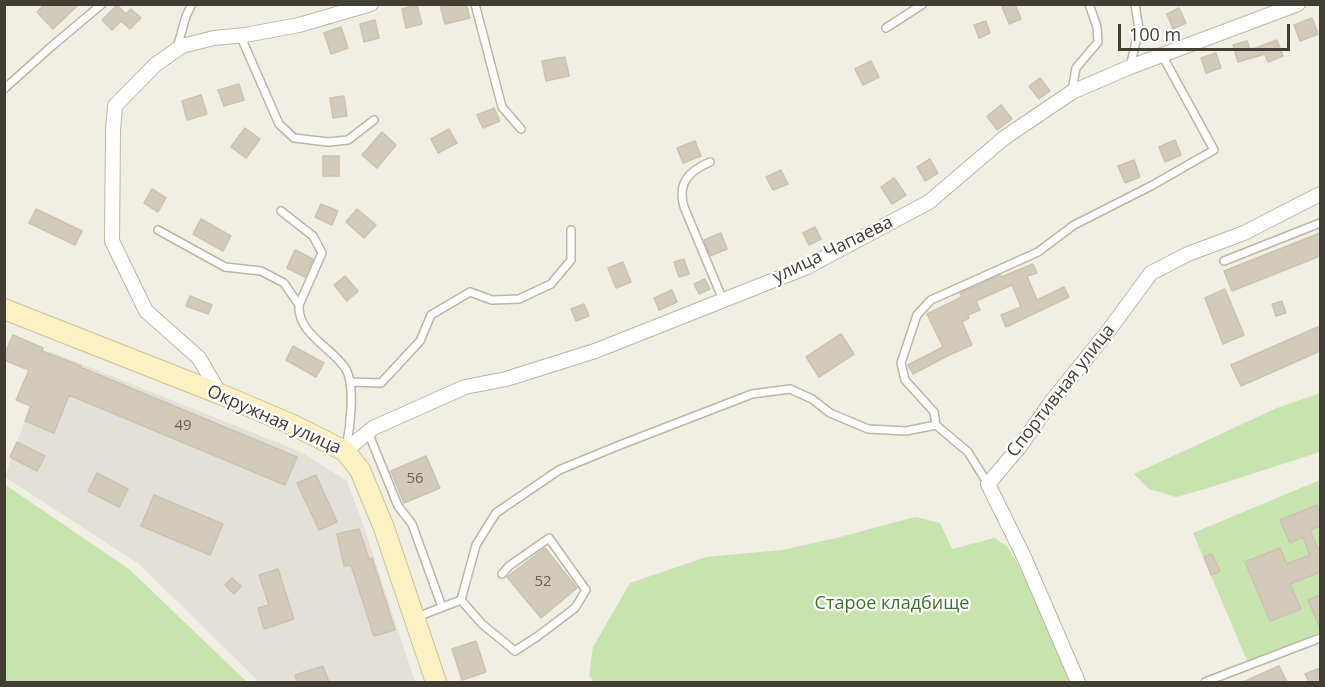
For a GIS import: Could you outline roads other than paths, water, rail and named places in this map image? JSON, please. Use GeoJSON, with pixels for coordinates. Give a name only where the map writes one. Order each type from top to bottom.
{"type":"FeatureCollection","features":[{"type":"Feature","properties":{"kind":"main road","name":"Окружная улица"},"geometry":{"type":"LineString","coordinates":[[4,309],[220,394],[293,425],[345,451],[360,470],[384,528],[436,682]]}},
{"type":"Feature","properties":{"kind":"street"},"geometry":{"type":"LineString","coordinates":[[220,394],[199,358],[146,311],[112,241],[115,106],[155,65],[182,46],[214,38],[298,26],[371,4]]}},
{"type":"Feature","properties":{"kind":"street","name":"улица Чапаева"},"geometry":{"type":"LineString","coordinates":[[345,451],[374,428],[465,387],[506,379],[596,351],[807,267],[929,202],[1004,138],[1072,92],[1130,67],[1298,4]]}},
{"type":"Feature","properties":{"kind":"street","name":"Спортивная улица"},"geometry":{"type":"LineString","coordinates":[[988,484],[1021,445],[1051,402],[1106,334],[1151,273],[1188,254],[1244,233],[1320,194]]}},
{"type":"Feature","properties":{"kind":"street"},"geometry":{"type":"LineString","coordinates":[[988,484],[1024,557],[1078,682]]}},
{"type":"Feature","properties":{"kind":"lane"},"geometry":{"type":"LineString","coordinates":[[4,89],[102,4]]}},
{"type":"Feature","properties":{"kind":"lane"},"geometry":{"type":"LineString","coordinates":[[176,50],[192,4]]}},
{"type":"Feature","properties":{"kind":"lane"},"geometry":{"type":"LineString","coordinates":[[476,4],[502,107],[521,129]]}},
{"type":"Feature","properties":{"kind":"lane"},"geometry":{"type":"LineString","coordinates":[[886,28],[923,4]]}},
{"type":"Feature","properties":{"kind":"lane"},"geometry":{"type":"LineString","coordinates":[[1072,92],[1076,68],[1098,42],[1097,27],[1089,4]]}},
{"type":"Feature","properties":{"kind":"lane"},"geometry":{"type":"LineString","coordinates":[[1130,67],[1139,29],[1135,4]]}},
{"type":"Feature","properties":{"kind":"lane"},"geometry":{"type":"LineString","coordinates":[[240,35],[279,124],[294,138],[328,142],[348,140],[374,120]]}},
{"type":"Feature","properties":{"kind":"lane"},"geometry":{"type":"LineString","coordinates":[[988,484],[968,452],[936,425],[934,412],[905,380],[901,363],[917,315],[931,300],[1038,252],[1074,225],[1151,186],[1214,150],[1162,55]]}},
{"type":"Feature","properties":{"kind":"lane"},"geometry":{"type":"LineString","coordinates":[[710,162],[697,168],[686,179],[681,195],[723,300]]}},
{"type":"Feature","properties":{"kind":"lane"},"geometry":{"type":"LineString","coordinates":[[281,211],[314,236],[322,254],[299,305],[298,314],[306,328],[345,369],[350,382],[350,426],[345,451]]}},
{"type":"Feature","properties":{"kind":"lane"},"geometry":{"type":"LineString","coordinates":[[1224,261],[1320,223]]}},
{"type":"Feature","properties":{"kind":"lane"},"geometry":{"type":"LineString","coordinates":[[158,230],[225,267],[261,271],[284,283],[299,305]]}},
{"type":"Feature","properties":{"kind":"lane"},"geometry":{"type":"LineString","coordinates":[[350,382],[381,383],[420,341],[431,315],[470,292],[492,300],[519,299],[551,284],[571,260],[571,230]]}},
{"type":"Feature","properties":{"kind":"lane"},"geometry":{"type":"LineString","coordinates":[[461,600],[476,545],[496,513],[559,470],[752,394],[790,389],[812,399],[830,413],[868,429],[906,431],[936,425]]}},
{"type":"Feature","properties":{"kind":"lane"},"geometry":{"type":"LineString","coordinates":[[368,432],[398,506],[412,524],[442,607]]}},
{"type":"Feature","properties":{"kind":"lane"},"geometry":{"type":"LineString","coordinates":[[461,600],[482,624],[515,651],[575,608],[586,590],[549,538],[508,566],[502,574]]}},
{"type":"Feature","properties":{"kind":"lane"},"geometry":{"type":"LineString","coordinates":[[415,618],[461,600]]}},
{"type":"Feature","properties":{"kind":"lane"},"geometry":{"type":"LineString","coordinates":[[1205,682],[1320,638]]}},
{"type":"Feature","properties":{"kind":"park label","name":"Старое кладбище"},"geometry":{"type":"Point","coordinates":[892,604]}}]}
